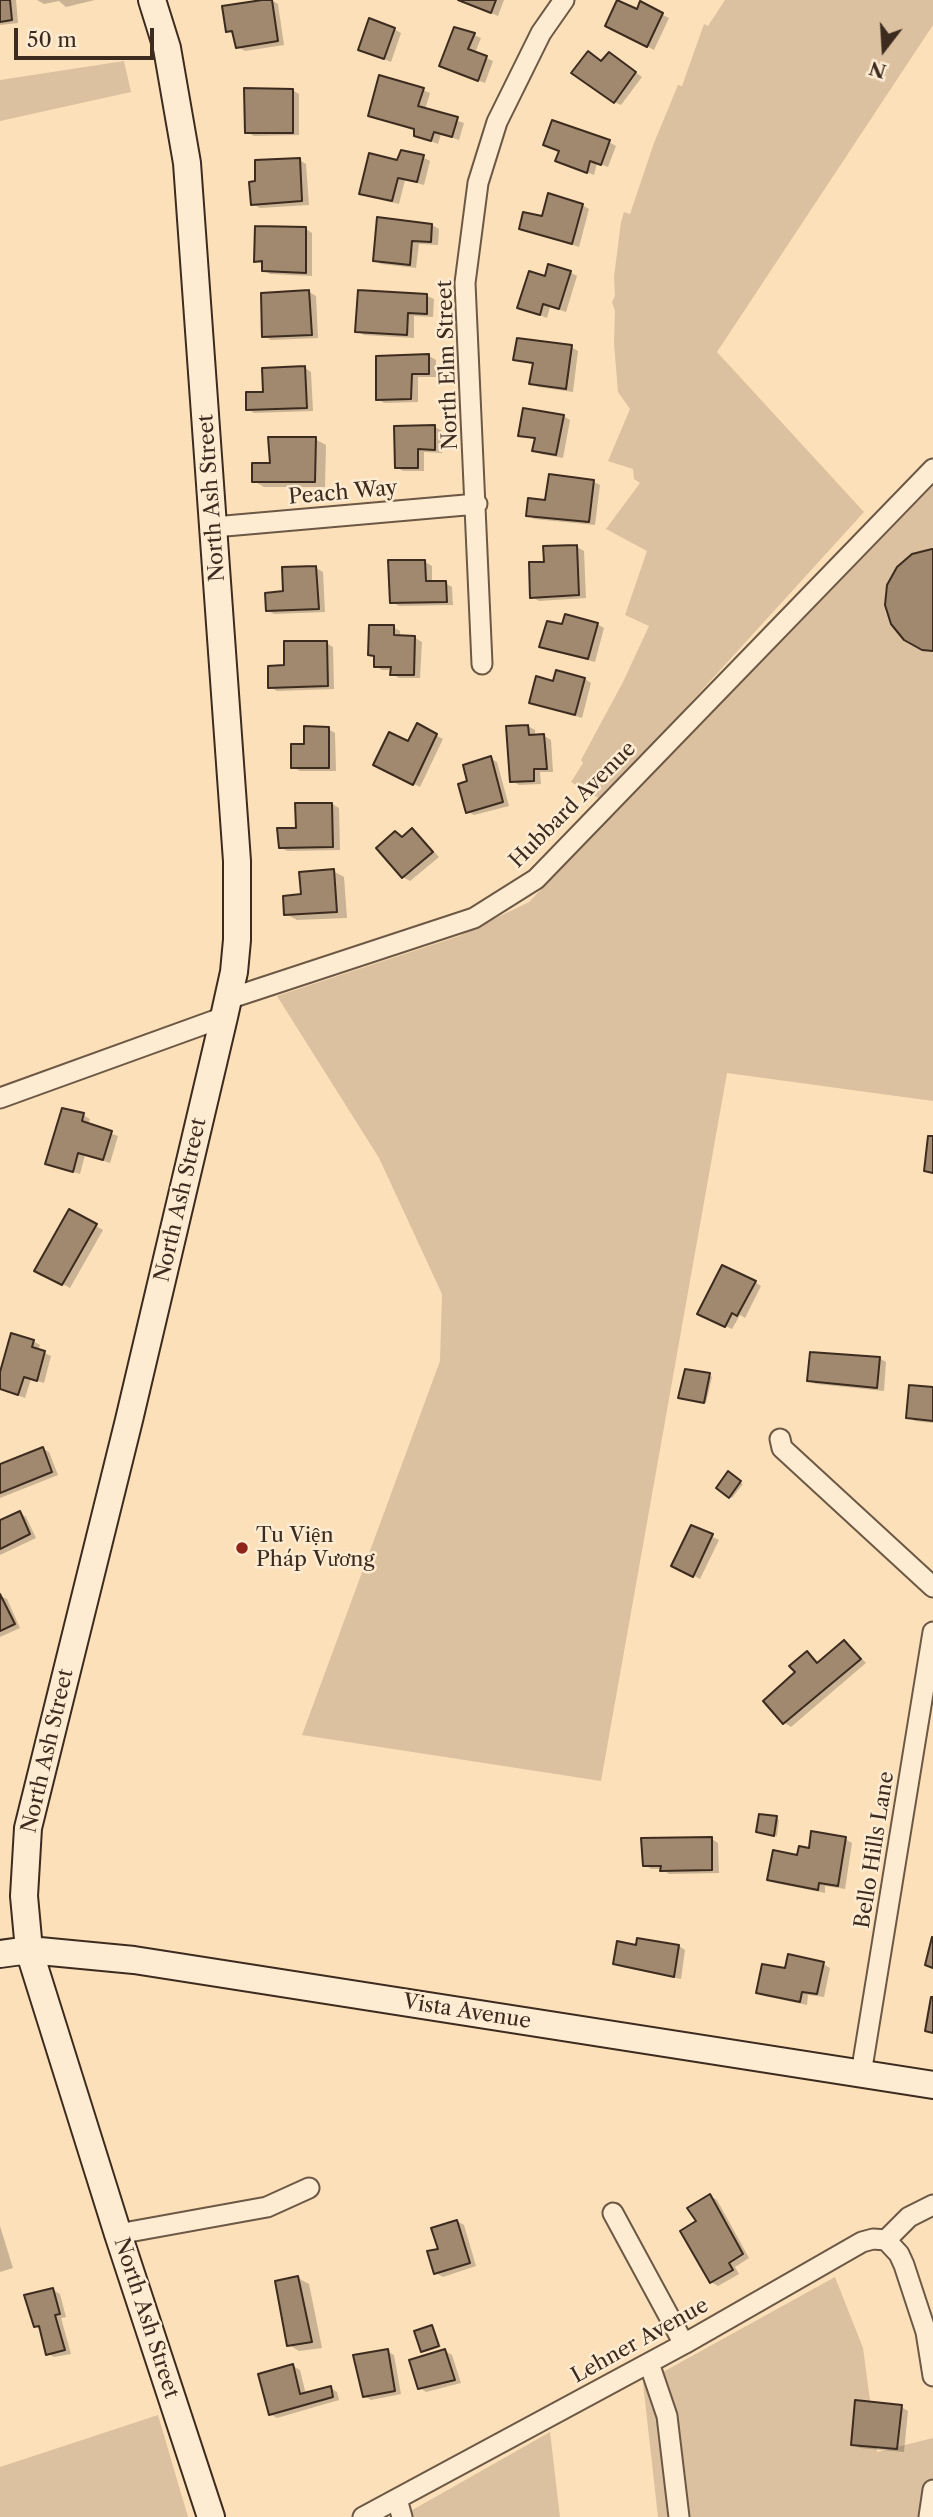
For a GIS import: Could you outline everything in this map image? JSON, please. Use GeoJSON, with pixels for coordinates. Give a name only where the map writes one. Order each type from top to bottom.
{"type":"FeatureCollection","features":[{"type":"Feature","properties":{"kind":"main road","name":"North Ash Street"},"geometry":{"type":"LineString","coordinates":[[152,0],[166,48],[187,163],[237,861],[237,940],[234,972],[226,1008],[126,1433],[28,1828],[24,1896],[29,1950],[211,2517]]}},
{"type":"Feature","properties":{"kind":"main road","name":"Vista Avenue"},"geometry":{"type":"LineString","coordinates":[[0,1954],[29,1950],[134,1960],[933,2085]]}},
{"type":"Feature","properties":{"kind":"street","name":"North Elm Street"},"geometry":{"type":"LineString","coordinates":[[482,664],[477,504],[465,283],[478,183],[497,122],[541,33],[564,0]]}},
{"type":"Feature","properties":{"kind":"street","name":"Hubbard Avenue"},"geometry":{"type":"LineString","coordinates":[[0,1098],[226,1008],[474,918],[536,879],[933,469]]}},
{"type":"Feature","properties":{"kind":"street","name":"Peach Way"},"geometry":{"type":"LineString","coordinates":[[214,527],[477,504]]}},
{"type":"Feature","properties":{"kind":"street"},"geometry":{"type":"LineString","coordinates":[[780,1439],[782,1448],[933,1587]]}},
{"type":"Feature","properties":{"kind":"street","name":"Bello Hills Lane"},"geometry":{"type":"LineString","coordinates":[[861,2074],[933,1633]]}},
{"type":"Feature","properties":{"kind":"street"},"geometry":{"type":"LineString","coordinates":[[118,2234],[267,2207],[309,2188]]}},
{"type":"Feature","properties":{"kind":"street"},"geometry":{"type":"LineString","coordinates":[[933,2205],[909,2217],[886,2240],[899,2254],[904,2265],[926,2332],[933,2376]]}},
{"type":"Feature","properties":{"kind":"street"},"geometry":{"type":"LineString","coordinates":[[612,2213],[684,2344]]}},
{"type":"Feature","properties":{"kind":"street","name":"Lehner Avenue"},"geometry":{"type":"LineString","coordinates":[[363,2517],[400,2508],[862,2242],[886,2240]]}},
{"type":"Feature","properties":{"kind":"street"},"geometry":{"type":"LineString","coordinates":[[649,2363],[667,2416],[679,2517]]}},
{"type":"Feature","properties":{"kind":"street"},"geometry":{"type":"LineString","coordinates":[[929,2517],[933,2490]]}},
{"type":"Feature","properties":{"kind":"shaded area"},"geometry":{"type":"Polygon","coordinates":[[[725,0],[933,0],[933,25],[717,352],[864,512],[602,800],[571,782],[583,763],[581,760],[623,682],[649,626],[625,615],[647,551],[606,529],[640,483],[634,479],[633,469],[608,461],[630,409],[618,392],[614,343],[615,311],[612,302],[615,296],[614,277],[621,222],[624,212],[630,214],[654,143],[678,85],[682,86],[704,24],[708,26],[725,0]]]}},
{"type":"Feature","properties":{"kind":"shaded area"},"geometry":{"type":"Polygon","coordinates":[[[124,61],[131,92],[0,121],[0,80],[124,61]]]}},
{"type":"Feature","properties":{"kind":"shaded area"},"geometry":{"type":"Polygon","coordinates":[[[933,478],[933,1101],[727,1073],[601,1781],[302,1735],[440,1361],[442,1294],[379,1158],[277,996],[459,936],[529,902],[933,478]]]}},
{"type":"Feature","properties":{"kind":"shaded area"},"geometry":{"type":"Polygon","coordinates":[[[835,2277],[863,2348],[877,2452],[933,2438],[933,2517],[658,2517],[643,2383],[835,2277]]]}},
{"type":"Feature","properties":{"kind":"shaded area"},"geometry":{"type":"Polygon","coordinates":[[[158,2415],[188,2517],[0,2517],[0,2467],[158,2415]]]}},
{"type":"Feature","properties":{"kind":"shaded area"},"geometry":{"type":"Polygon","coordinates":[[[550,2432],[560,2517],[400,2517],[550,2432]]]}},
{"type":"Feature","properties":{"kind":"building"},"geometry":{"type":"Polygon","coordinates":[[[0,0],[10,0],[12,20],[0,22],[0,0]]]}},
{"type":"Feature","properties":{"kind":"building"},"geometry":{"type":"Polygon","coordinates":[[[272,0],[278,41],[236,48],[232,31],[226,32],[222,6],[272,0]]]}},
{"type":"Feature","properties":{"kind":"building"},"geometry":{"type":"Polygon","coordinates":[[[458,0],[496,0],[491,13],[458,0]]]}},
{"type":"Feature","properties":{"kind":"building"},"geometry":{"type":"Polygon","coordinates":[[[617,0],[637,9],[640,1],[663,13],[647,47],[605,26],[617,0]]]}},
{"type":"Feature","properties":{"kind":"building"},"geometry":{"type":"Polygon","coordinates":[[[369,18],[395,28],[384,59],[358,50],[369,18]]]}},
{"type":"Feature","properties":{"kind":"building"},"geometry":{"type":"Polygon","coordinates":[[[454,27],[475,33],[468,49],[487,56],[478,81],[439,66],[454,27]]]}},
{"type":"Feature","properties":{"kind":"building"},"geometry":{"type":"Polygon","coordinates":[[[588,51],[601,61],[609,52],[636,72],[614,103],[571,73],[588,51]]]}},
{"type":"Feature","properties":{"kind":"building"},"geometry":{"type":"Polygon","coordinates":[[[379,75],[424,88],[418,106],[458,117],[452,137],[434,132],[431,141],[414,136],[414,129],[368,116],[379,75]]]}},
{"type":"Feature","properties":{"kind":"building"},"geometry":{"type":"Polygon","coordinates":[[[244,88],[293,89],[293,133],[245,133],[244,88]]]}},
{"type":"Feature","properties":{"kind":"building"},"geometry":{"type":"Polygon","coordinates":[[[552,120],[610,140],[601,165],[590,161],[587,173],[555,161],[559,151],[543,145],[552,120]]]}},
{"type":"Feature","properties":{"kind":"building"},"geometry":{"type":"Polygon","coordinates":[[[401,150],[424,155],[417,182],[398,178],[392,201],[359,194],[369,153],[397,160],[401,150]]]}},
{"type":"Feature","properties":{"kind":"building"},"geometry":{"type":"Polygon","coordinates":[[[300,158],[302,201],[251,205],[249,182],[255,181],[255,160],[300,158]]]}},
{"type":"Feature","properties":{"kind":"building"},"geometry":{"type":"Polygon","coordinates":[[[548,193],[583,204],[572,244],[519,229],[523,212],[542,216],[548,193]]]}},
{"type":"Feature","properties":{"kind":"building"},"geometry":{"type":"Polygon","coordinates":[[[377,217],[432,224],[431,242],[412,241],[410,265],[373,261],[377,217]]]}},
{"type":"Feature","properties":{"kind":"building"},"geometry":{"type":"Polygon","coordinates":[[[255,226],[306,227],[306,273],[262,271],[262,261],[254,262],[255,226]]]}},
{"type":"Feature","properties":{"kind":"building"},"geometry":{"type":"Polygon","coordinates":[[[548,264],[571,271],[559,309],[543,304],[540,315],[517,308],[529,271],[545,276],[548,264]]]}},
{"type":"Feature","properties":{"kind":"building"},"geometry":{"type":"Polygon","coordinates":[[[309,290],[312,335],[262,337],[261,293],[309,290]]]}},
{"type":"Feature","properties":{"kind":"building"},"geometry":{"type":"Polygon","coordinates":[[[358,290],[427,294],[427,314],[408,313],[407,335],[355,332],[358,290]]]}},
{"type":"Feature","properties":{"kind":"building"},"geometry":{"type":"Polygon","coordinates":[[[517,338],[572,345],[566,389],[529,384],[533,363],[513,360],[517,338]]]}},
{"type":"Feature","properties":{"kind":"building"},"geometry":{"type":"Polygon","coordinates":[[[429,354],[429,374],[412,374],[411,399],[376,400],[376,356],[429,354]]]}},
{"type":"Feature","properties":{"kind":"building"},"geometry":{"type":"Polygon","coordinates":[[[305,366],[307,408],[246,410],[246,392],[263,392],[262,368],[305,366]]]}},
{"type":"Feature","properties":{"kind":"building"},"geometry":{"type":"Polygon","coordinates":[[[523,408],[564,415],[556,455],[532,451],[535,438],[518,436],[523,408]]]}},
{"type":"Feature","properties":{"kind":"building"},"geometry":{"type":"Polygon","coordinates":[[[435,425],[435,450],[418,449],[418,468],[395,468],[394,426],[435,425]]]}},
{"type":"Feature","properties":{"kind":"building"},"geometry":{"type":"Polygon","coordinates":[[[268,437],[316,437],[315,482],[252,482],[252,463],[270,463],[268,437]]]}},
{"type":"Feature","properties":{"kind":"building"},"geometry":{"type":"Polygon","coordinates":[[[549,474],[594,480],[589,522],[526,516],[528,498],[545,500],[549,474]]]}},
{"type":"Feature","properties":{"kind":"building"},"geometry":{"type":"Polygon","coordinates":[[[577,545],[579,595],[530,598],[529,562],[544,562],[543,546],[577,545]]]}},
{"type":"Feature","properties":{"kind":"building"},"geometry":{"type":"Polygon","coordinates":[[[933,549],[933,651],[922,650],[904,640],[891,624],[885,605],[887,585],[897,567],[912,554],[933,549]]]}},
{"type":"Feature","properties":{"kind":"building"},"geometry":{"type":"Polygon","coordinates":[[[388,560],[425,560],[426,581],[446,581],[447,602],[390,603],[388,560]]]}},
{"type":"Feature","properties":{"kind":"building"},"geometry":{"type":"Polygon","coordinates":[[[316,566],[319,609],[266,611],[265,593],[283,591],[282,567],[316,566]]]}},
{"type":"Feature","properties":{"kind":"building"},"geometry":{"type":"Polygon","coordinates":[[[565,614],[598,623],[588,659],[539,647],[547,621],[562,624],[565,614]]]}},
{"type":"Feature","properties":{"kind":"building"},"geometry":{"type":"Polygon","coordinates":[[[369,625],[394,625],[394,635],[415,636],[414,675],[390,675],[391,667],[374,667],[374,656],[368,655],[369,625]]]}},
{"type":"Feature","properties":{"kind":"building"},"geometry":{"type":"Polygon","coordinates":[[[284,641],[327,641],[328,686],[268,688],[268,666],[284,665],[284,641]]]}},
{"type":"Feature","properties":{"kind":"building"},"geometry":{"type":"Polygon","coordinates":[[[556,670],[585,678],[575,715],[529,703],[536,676],[553,681],[556,670]]]}},
{"type":"Feature","properties":{"kind":"building"},"geometry":{"type":"Polygon","coordinates":[[[417,723],[437,734],[413,785],[373,765],[389,732],[408,741],[417,723]]]}},
{"type":"Feature","properties":{"kind":"building"},"geometry":{"type":"Polygon","coordinates":[[[528,725],[529,735],[544,734],[547,769],[534,769],[534,781],[510,782],[506,726],[528,725]]]}},
{"type":"Feature","properties":{"kind":"building"},"geometry":{"type":"Polygon","coordinates":[[[304,726],[329,727],[329,768],[291,768],[291,744],[304,744],[304,726]]]}},
{"type":"Feature","properties":{"kind":"building"},"geometry":{"type":"Polygon","coordinates":[[[491,756],[503,802],[466,813],[458,784],[467,781],[463,765],[491,756]]]}},
{"type":"Feature","properties":{"kind":"building"},"geometry":{"type":"Polygon","coordinates":[[[295,803],[332,803],[333,847],[279,848],[277,828],[296,828],[295,803]]]}},
{"type":"Feature","properties":{"kind":"building"},"geometry":{"type":"Polygon","coordinates":[[[412,828],[433,852],[402,878],[376,848],[395,831],[402,837],[412,828]]]}},
{"type":"Feature","properties":{"kind":"building"},"geometry":{"type":"Polygon","coordinates":[[[334,869],[337,912],[284,915],[283,896],[301,894],[299,872],[334,869]]]}},
{"type":"Feature","properties":{"kind":"building"},"geometry":{"type":"Polygon","coordinates":[[[62,1108],[84,1113],[82,1121],[112,1131],[103,1160],[78,1153],[73,1172],[45,1164],[62,1108]]]}},
{"type":"Feature","properties":{"kind":"building"},"geometry":{"type":"Polygon","coordinates":[[[928,1136],[933,1136],[933,1173],[924,1171],[928,1136]]]}},
{"type":"Feature","properties":{"kind":"building"},"geometry":{"type":"Polygon","coordinates":[[[69,1209],[97,1224],[62,1285],[34,1271],[69,1209]]]}},
{"type":"Feature","properties":{"kind":"building"},"geometry":{"type":"Polygon","coordinates":[[[722,1265],[756,1281],[737,1316],[732,1313],[725,1327],[697,1314],[722,1265]]]}},
{"type":"Feature","properties":{"kind":"building"},"geometry":{"type":"Polygon","coordinates":[[[11,1333],[34,1340],[32,1347],[45,1351],[37,1381],[24,1377],[18,1395],[0,1389],[0,1372],[11,1333]]]}},
{"type":"Feature","properties":{"kind":"building"},"geometry":{"type":"Polygon","coordinates":[[[810,1352],[880,1357],[877,1388],[807,1381],[810,1352]]]}},
{"type":"Feature","properties":{"kind":"building"},"geometry":{"type":"Polygon","coordinates":[[[685,1369],[710,1373],[704,1403],[678,1398],[685,1369]]]}},
{"type":"Feature","properties":{"kind":"building"},"geometry":{"type":"Polygon","coordinates":[[[909,1385],[933,1387],[933,1421],[906,1418],[909,1385]]]}},
{"type":"Feature","properties":{"kind":"building"},"geometry":{"type":"Polygon","coordinates":[[[43,1447],[52,1472],[0,1493],[0,1464],[43,1447]]]}},
{"type":"Feature","properties":{"kind":"building"},"geometry":{"type":"Polygon","coordinates":[[[728,1471],[741,1481],[729,1498],[716,1488],[728,1471]]]}},
{"type":"Feature","properties":{"kind":"building"},"geometry":{"type":"Polygon","coordinates":[[[20,1511],[30,1534],[0,1549],[0,1520],[20,1511]]]}},
{"type":"Feature","properties":{"kind":"building"},"geometry":{"type":"Polygon","coordinates":[[[691,1525],[713,1534],[693,1577],[671,1566],[691,1525]]]}},
{"type":"Feature","properties":{"kind":"building"},"geometry":{"type":"Polygon","coordinates":[[[0,1594],[15,1624],[0,1631],[0,1594]]]}},
{"type":"Feature","properties":{"kind":"building"},"geometry":{"type":"Polygon","coordinates":[[[844,1640],[861,1659],[783,1724],[763,1701],[795,1672],[789,1666],[807,1651],[817,1663],[844,1640]]]}},
{"type":"Feature","properties":{"kind":"building"},"geometry":{"type":"Polygon","coordinates":[[[759,1814],[777,1816],[774,1836],[756,1832],[759,1814]]]}},
{"type":"Feature","properties":{"kind":"building"},"geometry":{"type":"Polygon","coordinates":[[[811,1831],[846,1837],[838,1886],[819,1883],[818,1890],[767,1880],[773,1850],[797,1855],[799,1846],[809,1848],[811,1831]]]}},
{"type":"Feature","properties":{"kind":"building"},"geometry":{"type":"Polygon","coordinates":[[[712,1837],[712,1870],[660,1871],[661,1866],[643,1866],[641,1838],[712,1837]]]}},
{"type":"Feature","properties":{"kind":"building"},"geometry":{"type":"Polygon","coordinates":[[[933,1937],[933,1968],[925,1965],[933,1937]]]}},
{"type":"Feature","properties":{"kind":"building"},"geometry":{"type":"Polygon","coordinates":[[[637,1938],[679,1945],[674,1977],[613,1964],[617,1941],[636,1945],[637,1938]]]}},
{"type":"Feature","properties":{"kind":"building"},"geometry":{"type":"Polygon","coordinates":[[[788,1954],[824,1962],[817,1994],[802,1992],[800,2002],[756,1993],[762,1964],[785,1968],[788,1954]]]}},
{"type":"Feature","properties":{"kind":"building"},"geometry":{"type":"Polygon","coordinates":[[[933,1997],[933,2033],[925,2031],[933,1997]]]}},
{"type":"Feature","properties":{"kind":"building"},"geometry":{"type":"Polygon","coordinates":[[[710,2194],[743,2254],[729,2263],[733,2270],[710,2283],[680,2231],[696,2221],[687,2208],[710,2194]]]}},
{"type":"Feature","properties":{"kind":"building"},"geometry":{"type":"Polygon","coordinates":[[[457,2220],[470,2263],[434,2274],[427,2251],[438,2249],[431,2228],[457,2220]]]}},
{"type":"Feature","properties":{"kind":"building"},"geometry":{"type":"Polygon","coordinates":[[[298,2276],[312,2342],[287,2346],[275,2281],[298,2276]]]}},
{"type":"Feature","properties":{"kind":"building"},"geometry":{"type":"Polygon","coordinates":[[[53,2288],[60,2314],[55,2315],[65,2350],[46,2355],[39,2326],[34,2327],[24,2295],[53,2288]]]}},
{"type":"Feature","properties":{"kind":"building"},"geometry":{"type":"Polygon","coordinates":[[[432,2325],[439,2346],[421,2352],[414,2331],[432,2325]]]}},
{"type":"Feature","properties":{"kind":"building"},"geometry":{"type":"Polygon","coordinates":[[[388,2349],[395,2391],[363,2397],[353,2355],[388,2349]]]}},
{"type":"Feature","properties":{"kind":"building"},"geometry":{"type":"Polygon","coordinates":[[[445,2349],[455,2380],[418,2389],[409,2360],[445,2349]]]}},
{"type":"Feature","properties":{"kind":"building"},"geometry":{"type":"Polygon","coordinates":[[[293,2364],[300,2394],[331,2386],[333,2397],[269,2415],[258,2374],[293,2364]]]}},
{"type":"Feature","properties":{"kind":"building"},"geometry":{"type":"Polygon","coordinates":[[[855,2400],[902,2405],[897,2449],[851,2445],[855,2400]]]}},
{"type":"Feature","properties":{"kind":"place","name":"Tu Viện Pháp Vương"},"geometry":{"type":"Point","coordinates":[242,1548]}}]}
